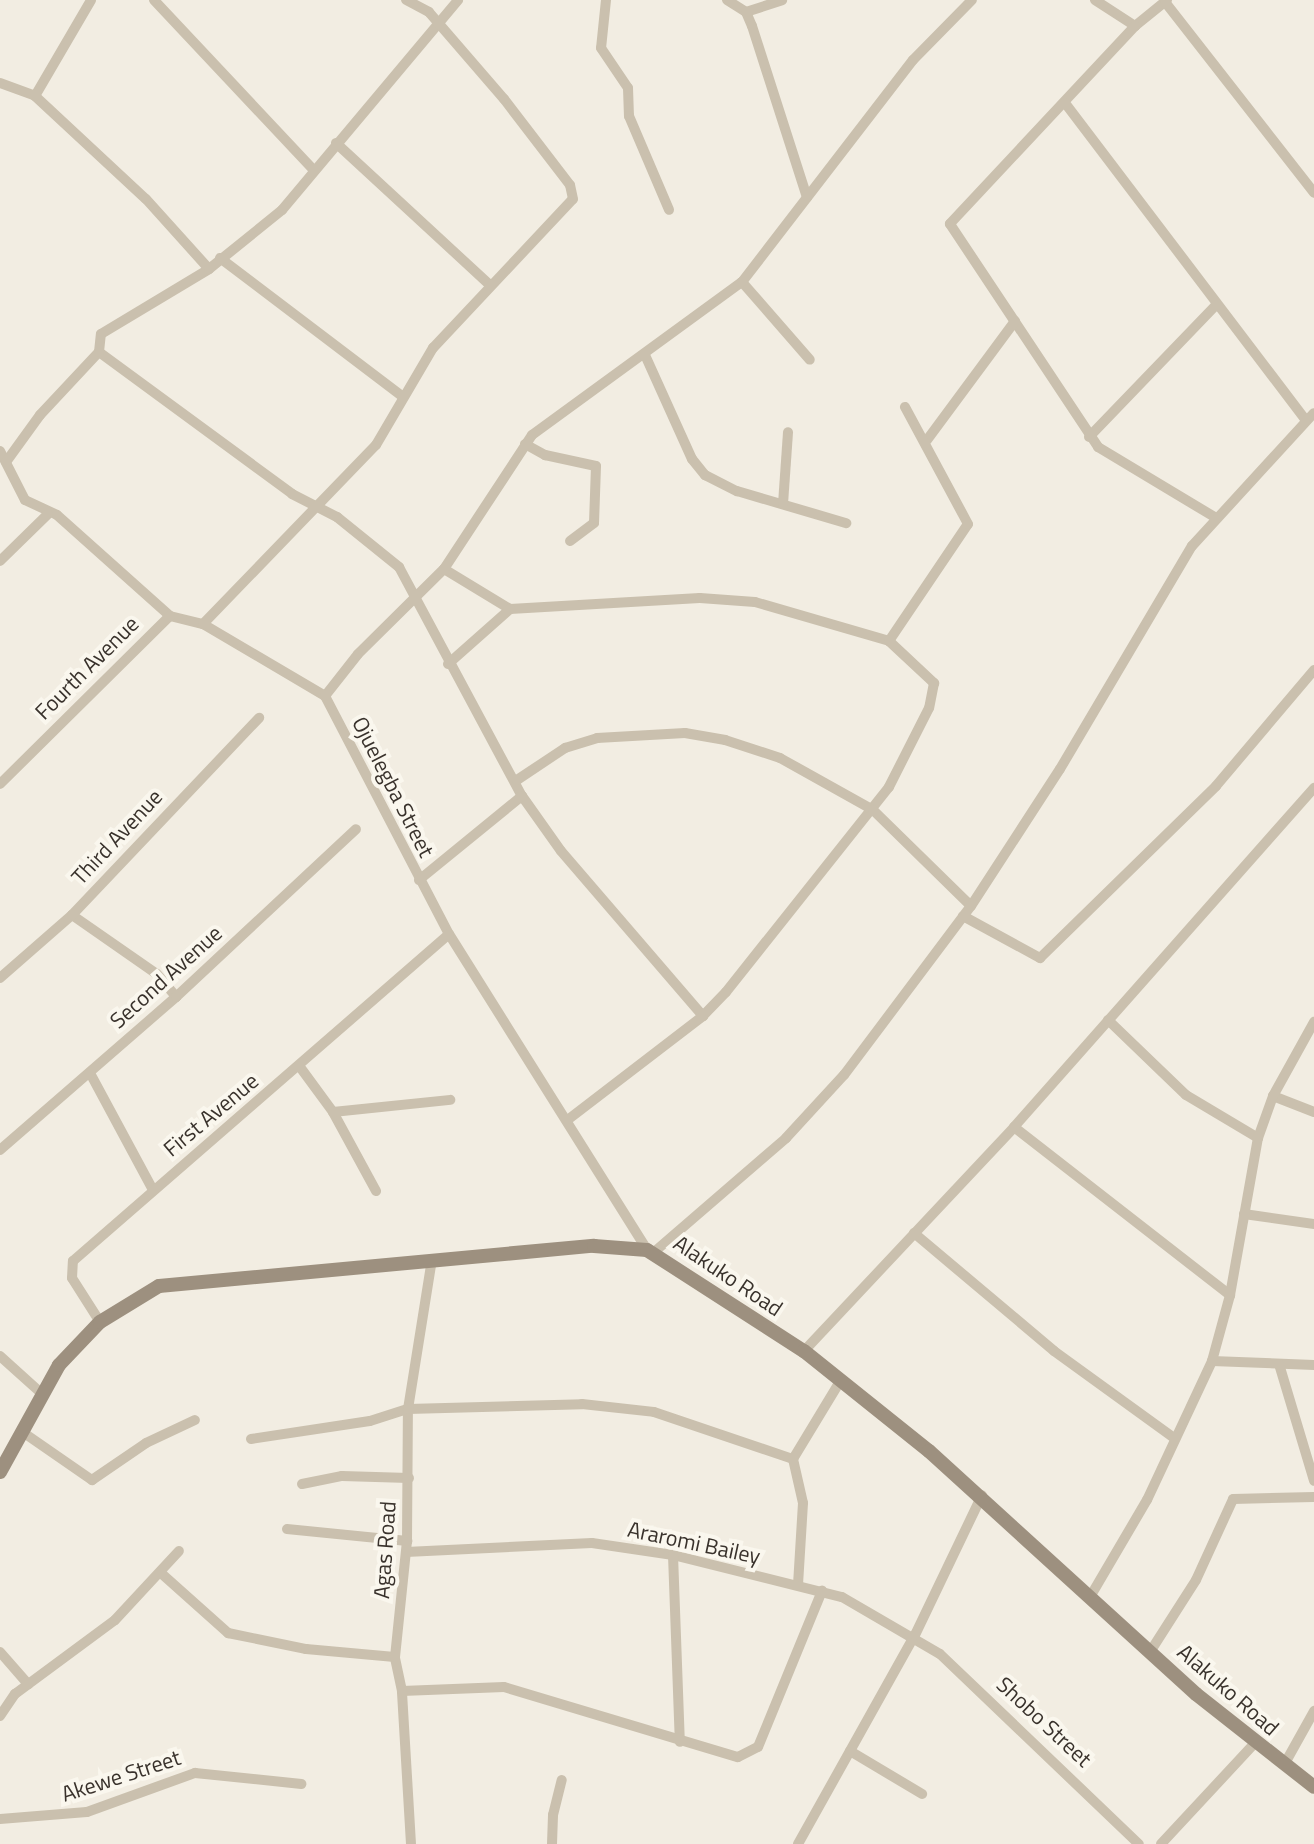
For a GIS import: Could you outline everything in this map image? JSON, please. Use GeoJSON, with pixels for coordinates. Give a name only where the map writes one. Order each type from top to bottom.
{"type":"FeatureCollection","features":[{"type":"Feature","properties":{"kind":"main road","name":"Alakuko Road"},"geometry":{"type":"LineString","coordinates":[[0,1472],[24,1433],[40,1392],[100,1322],[159,1286],[594,1246],[650,1251],[804,1351],[839,1383],[982,1495],[1150,1652],[1255,1743],[1314,1787]]}},
{"type":"Feature","properties":{"kind":"street"},"geometry":{"type":"LineString","coordinates":[[35,96],[91,0]]}},
{"type":"Feature","properties":{"kind":"street"},"geometry":{"type":"LineString","coordinates":[[154,0],[312,168]]}},
{"type":"Feature","properties":{"kind":"street"},"geometry":{"type":"LineString","coordinates":[[203,624],[376,445],[433,348],[490,285],[561,216],[574,192],[504,99],[429,12],[406,0]]}},
{"type":"Feature","properties":{"kind":"street"},"geometry":{"type":"LineString","coordinates":[[6,462],[40,415],[99,352],[101,334],[112,324],[209,269],[282,210],[312,168],[440,27],[458,0]]}},
{"type":"Feature","properties":{"kind":"street"},"geometry":{"type":"LineString","coordinates":[[606,0],[601,48],[628,88],[629,116],[669,210]]}},
{"type":"Feature","properties":{"kind":"street"},"geometry":{"type":"LineString","coordinates":[[727,0],[746,12],[782,110],[807,197]]}},
{"type":"Feature","properties":{"kind":"street"},"geometry":{"type":"LineString","coordinates":[[746,12],[782,0]]}},
{"type":"Feature","properties":{"kind":"street"},"geometry":{"type":"LineString","coordinates":[[0,451],[25,500],[48,514],[57,515],[170,616],[203,624],[325,696],[358,654],[444,569],[525,444],[742,282],[913,60],[972,0]]}},
{"type":"Feature","properties":{"kind":"street"},"geometry":{"type":"LineString","coordinates":[[1095,0],[1135,26]]}},
{"type":"Feature","properties":{"kind":"street"},"geometry":{"type":"LineString","coordinates":[[1216,518],[1109,457],[1089,437],[950,224],[1135,26],[1166,1],[1314,193]]}},
{"type":"Feature","properties":{"kind":"street"},"geometry":{"type":"LineString","coordinates":[[0,83],[35,96],[146,199],[209,269]]}},
{"type":"Feature","properties":{"kind":"street"},"geometry":{"type":"LineString","coordinates":[[650,1251],[799,1126],[844,1075],[971,906],[1060,769],[1192,546],[1310,417],[1215,306],[1065,103]]}},
{"type":"Feature","properties":{"kind":"street"},"geometry":{"type":"LineString","coordinates":[[336,143],[490,285]]}},
{"type":"Feature","properties":{"kind":"street"},"geometry":{"type":"LineString","coordinates":[[220,258],[403,397]]}},
{"type":"Feature","properties":{"kind":"street"},"geometry":{"type":"LineString","coordinates":[[742,282],[810,360]]}},
{"type":"Feature","properties":{"kind":"street"},"geometry":{"type":"LineString","coordinates":[[1089,437],[1215,306]]}},
{"type":"Feature","properties":{"kind":"street"},"geometry":{"type":"LineString","coordinates":[[927,440],[1015,321]]}},
{"type":"Feature","properties":{"kind":"street"},"geometry":{"type":"LineString","coordinates":[[99,352],[315,507],[337,517],[399,567],[417,596],[448,664],[517,780],[522,796],[561,851],[703,1016]]}},
{"type":"Feature","properties":{"kind":"street"},"geometry":{"type":"LineString","coordinates":[[645,355],[692,459],[705,475],[846,523]]}},
{"type":"Feature","properties":{"kind":"street"},"geometry":{"type":"LineString","coordinates":[[889,641],[968,524],[927,440],[905,407]]}},
{"type":"Feature","properties":{"kind":"street"},"geometry":{"type":"LineString","coordinates":[[783,504],[788,432]]}},
{"type":"Feature","properties":{"kind":"street"},"geometry":{"type":"LineString","coordinates":[[525,444],[545,455],[596,466],[594,523],[570,541]]}},
{"type":"Feature","properties":{"kind":"street"},"geometry":{"type":"LineString","coordinates":[[0,561],[48,514]]}},
{"type":"Feature","properties":{"kind":"street"},"geometry":{"type":"LineString","coordinates":[[444,569],[510,609],[727,598],[889,641],[929,674],[933,696],[873,810],[703,1016],[569,1119]]}},
{"type":"Feature","properties":{"kind":"street"},"geometry":{"type":"LineString","coordinates":[[448,664],[510,609]]}},
{"type":"Feature","properties":{"kind":"street","name":"Fourth Avenue"},"geometry":{"type":"LineString","coordinates":[[0,784],[170,616]]}},
{"type":"Feature","properties":{"kind":"street"},"geometry":{"type":"LineString","coordinates":[[963,916],[1040,958],[1216,786],[1314,670]]}},
{"type":"Feature","properties":{"kind":"street","name":"Ojuelegba Street"},"geometry":{"type":"LineString","coordinates":[[325,696],[449,934],[650,1251]]}},
{"type":"Feature","properties":{"kind":"street","name":"Third Avenue"},"geometry":{"type":"LineString","coordinates":[[0,978],[72,915],[259,718]]}},
{"type":"Feature","properties":{"kind":"street"},"geometry":{"type":"LineString","coordinates":[[517,780],[565,748],[597,738],[685,733],[780,758],[873,810],[971,906]]}},
{"type":"Feature","properties":{"kind":"street"},"geometry":{"type":"LineString","coordinates":[[804,1351],[1014,1127],[1314,788]]}},
{"type":"Feature","properties":{"kind":"street"},"geometry":{"type":"LineString","coordinates":[[419,880],[522,796]]}},
{"type":"Feature","properties":{"kind":"street","name":"Second Avenue"},"geometry":{"type":"LineString","coordinates":[[0,1150],[176,997],[356,829]]}},
{"type":"Feature","properties":{"kind":"street"},"geometry":{"type":"LineString","coordinates":[[72,915],[157,974],[176,997]]}},
{"type":"Feature","properties":{"kind":"street","name":"First Avenue"},"geometry":{"type":"LineString","coordinates":[[100,1322],[72,1278],[73,1261],[300,1067],[449,934]]}},
{"type":"Feature","properties":{"kind":"street"},"geometry":{"type":"LineString","coordinates":[[1108,1020],[1186,1095],[1258,1138]]}},
{"type":"Feature","properties":{"kind":"street"},"geometry":{"type":"LineString","coordinates":[[1090,1597],[1132,1528],[1212,1361],[1230,1295],[1258,1138],[1273,1096],[1314,1022]]}},
{"type":"Feature","properties":{"kind":"street"},"geometry":{"type":"LineString","coordinates":[[300,1067],[333,1112],[376,1191]]}},
{"type":"Feature","properties":{"kind":"street"},"geometry":{"type":"LineString","coordinates":[[90,1073],[153,1190]]}},
{"type":"Feature","properties":{"kind":"street"},"geometry":{"type":"LineString","coordinates":[[1273,1096],[1314,1112]]}},
{"type":"Feature","properties":{"kind":"street"},"geometry":{"type":"LineString","coordinates":[[333,1112],[450,1100]]}},
{"type":"Feature","properties":{"kind":"street"},"geometry":{"type":"LineString","coordinates":[[1014,1127],[1230,1295]]}},
{"type":"Feature","properties":{"kind":"street"},"geometry":{"type":"LineString","coordinates":[[1244,1214],[1314,1224]]}},
{"type":"Feature","properties":{"kind":"street"},"geometry":{"type":"LineString","coordinates":[[914,1233],[1054,1351],[1173,1437]]}},
{"type":"Feature","properties":{"kind":"street","name":"Agas Road"},"geometry":{"type":"LineString","coordinates":[[411,1844],[402,1691],[395,1657],[406,1546],[408,1409],[432,1259]]}},
{"type":"Feature","properties":{"kind":"street"},"geometry":{"type":"LineString","coordinates":[[0,1356],[40,1392]]}},
{"type":"Feature","properties":{"kind":"street"},"geometry":{"type":"LineString","coordinates":[[1212,1361],[1314,1365]]}},
{"type":"Feature","properties":{"kind":"street"},"geometry":{"type":"LineString","coordinates":[[1279,1364],[1314,1481]]}},
{"type":"Feature","properties":{"kind":"street"},"geometry":{"type":"LineString","coordinates":[[798,1585],[803,1503],[793,1459],[839,1383]]}},
{"type":"Feature","properties":{"kind":"street"},"geometry":{"type":"LineString","coordinates":[[251,1439],[370,1421],[408,1409],[612,1405],[654,1412],[793,1459]]}},
{"type":"Feature","properties":{"kind":"street"},"geometry":{"type":"LineString","coordinates":[[24,1433],[92,1480],[118,1460],[195,1420]]}},
{"type":"Feature","properties":{"kind":"street"},"geometry":{"type":"LineString","coordinates":[[302,1484],[342,1476],[409,1478]]}},
{"type":"Feature","properties":{"kind":"street"},"geometry":{"type":"LineString","coordinates":[[798,1844],[915,1635],[982,1495]]}},
{"type":"Feature","properties":{"kind":"street"},"geometry":{"type":"LineString","coordinates":[[1150,1652],[1196,1580],[1233,1499],[1314,1497]]}},
{"type":"Feature","properties":{"kind":"street","name":"Araromi Bailey"},"geometry":{"type":"LineString","coordinates":[[287,1529],[406,1546],[570,1542],[673,1555],[822,1591],[915,1635]]}},
{"type":"Feature","properties":{"kind":"street"},"geometry":{"type":"LineString","coordinates":[[0,1716],[28,1684],[115,1620],[162,1574],[179,1551]]}},
{"type":"Feature","properties":{"kind":"street"},"geometry":{"type":"LineString","coordinates":[[673,1555],[680,1742]]}},
{"type":"Feature","properties":{"kind":"street"},"geometry":{"type":"LineString","coordinates":[[162,1574],[228,1633],[306,1649],[395,1657]]}},
{"type":"Feature","properties":{"kind":"street"},"geometry":{"type":"LineString","coordinates":[[402,1691],[504,1687],[729,1757],[758,1747],[822,1591]]}},
{"type":"Feature","properties":{"kind":"street","name":"Shobo Street"},"geometry":{"type":"LineString","coordinates":[[915,1635],[1010,1716],[1139,1844]]}},
{"type":"Feature","properties":{"kind":"street"},"geometry":{"type":"LineString","coordinates":[[0,1652],[28,1684]]}},
{"type":"Feature","properties":{"kind":"street"},"geometry":{"type":"LineString","coordinates":[[1284,1765],[1314,1711]]}},
{"type":"Feature","properties":{"kind":"street"},"geometry":{"type":"LineString","coordinates":[[1161,1844],[1255,1743]]}},
{"type":"Feature","properties":{"kind":"street"},"geometry":{"type":"LineString","coordinates":[[850,1751],[922,1794]]}},
{"type":"Feature","properties":{"kind":"street","name":"Akewe Street"},"geometry":{"type":"LineString","coordinates":[[0,1819],[87,1812],[195,1773],[301,1784]]}},
{"type":"Feature","properties":{"kind":"street"},"geometry":{"type":"LineString","coordinates":[[552,1844],[562,1780]]}}]}
